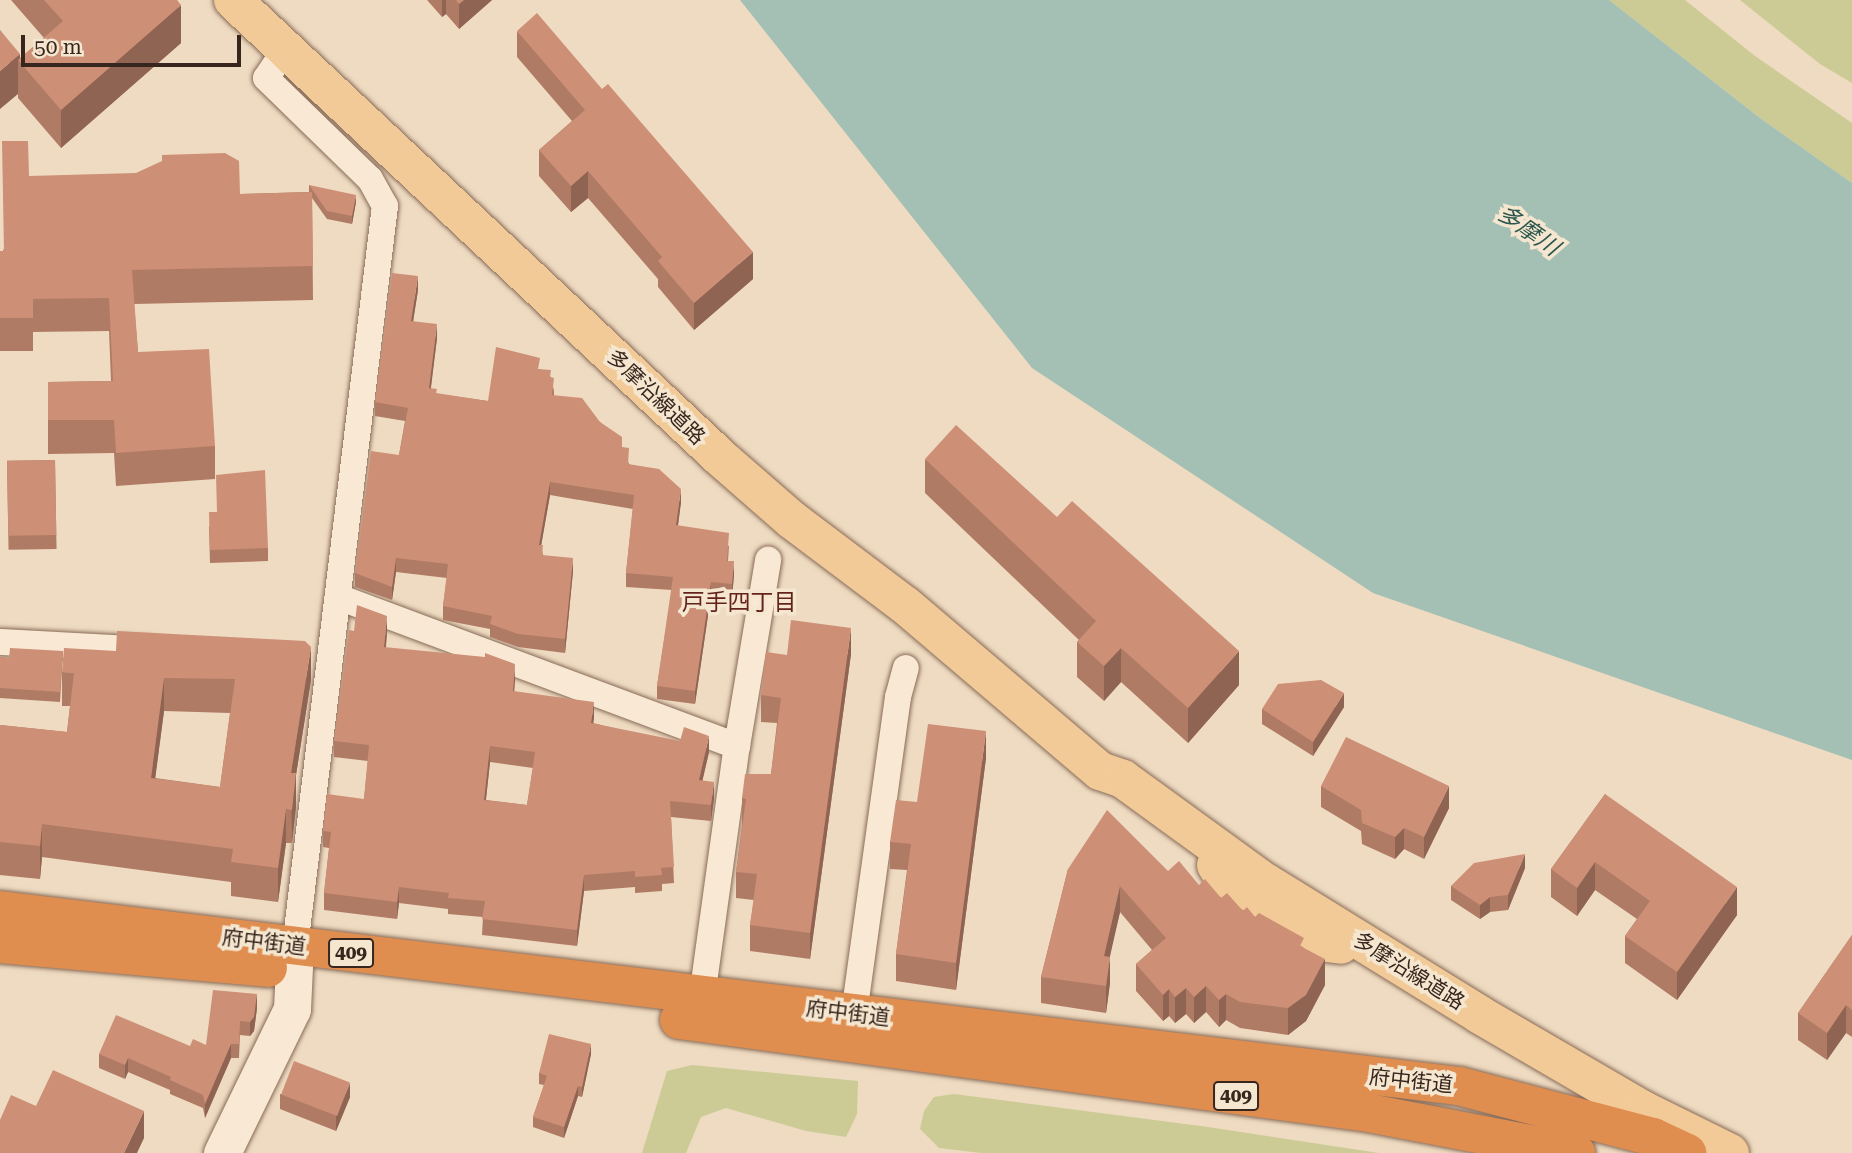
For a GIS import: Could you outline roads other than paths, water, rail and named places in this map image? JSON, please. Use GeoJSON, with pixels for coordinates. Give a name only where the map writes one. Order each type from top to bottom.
{"type":"FeatureCollection","features":[{"type":"Feature","properties":{"kind":"highway","name":"府中街道"},"geometry":{"type":"LineString","coordinates":[[0,910],[294,958],[894,1035],[1368,1113],[1577,1153]]}},
{"type":"Feature","properties":{"kind":"highway","name":"府中街道"},"geometry":{"type":"LineString","coordinates":[[0,944],[294,958]]}},
{"type":"Feature","properties":{"kind":"highway","name":"府中街道"},"geometry":{"type":"LineString","coordinates":[[700,1009],[854,1014],[894,1035],[1287,1067],[1338,1051],[1406,1057],[1438,1065],[1459,1086],[1617,1111],[1653,1137],[1687,1153]]}},
{"type":"Feature","properties":{"kind":"main road","name":"多摩沿線道路"},"geometry":{"type":"LineString","coordinates":[[233,0],[287,47],[722,459],[905,605],[1100,771],[1122,779],[1265,882],[1617,1111],[1654,1153]]}},
{"type":"Feature","properties":{"kind":"main road","name":"多摩沿線道路"},"geometry":{"type":"LineString","coordinates":[[1100,771],[1112,795],[1216,865],[1239,902],[1303,940],[1341,945],[1580,1099],[1730,1153]]}},
{"type":"Feature","properties":{"kind":"main road"},"geometry":{"type":"LineString","coordinates":[[1617,1111],[1658,1097],[1722,1129],[1747,1153]]}},
{"type":"Feature","properties":{"kind":"street"},"geometry":{"type":"LineString","coordinates":[[222,1153],[292,1010],[294,958],[386,206],[370,179],[266,78],[287,47]]}},
{"type":"Feature","properties":{"kind":"street"},"geometry":{"type":"LineString","coordinates":[[700,1009],[737,746],[768,560]]}},
{"type":"Feature","properties":{"kind":"street"},"geometry":{"type":"LineString","coordinates":[[338,597],[737,746]]}},
{"type":"Feature","properties":{"kind":"street"},"geometry":{"type":"LineString","coordinates":[[0,642],[179,652]]}},
{"type":"Feature","properties":{"kind":"street"},"geometry":{"type":"LineString","coordinates":[[302,659],[330,660]]}},
{"type":"Feature","properties":{"kind":"street"},"geometry":{"type":"LineString","coordinates":[[854,1014],[898,697],[906,668]]}},
{"type":"Feature","properties":{"kind":"water","name":"多摩川"},"geometry":{"type":"Polygon","coordinates":[[[740,0],[1609,0],[1760,118],[1852,183],[1852,760],[1373,593],[1032,368],[740,0]]]}},
{"type":"Feature","properties":{"kind":"district","name":"戸手四丁目"},"geometry":{"type":"Point","coordinates":[739,603]}}]}
